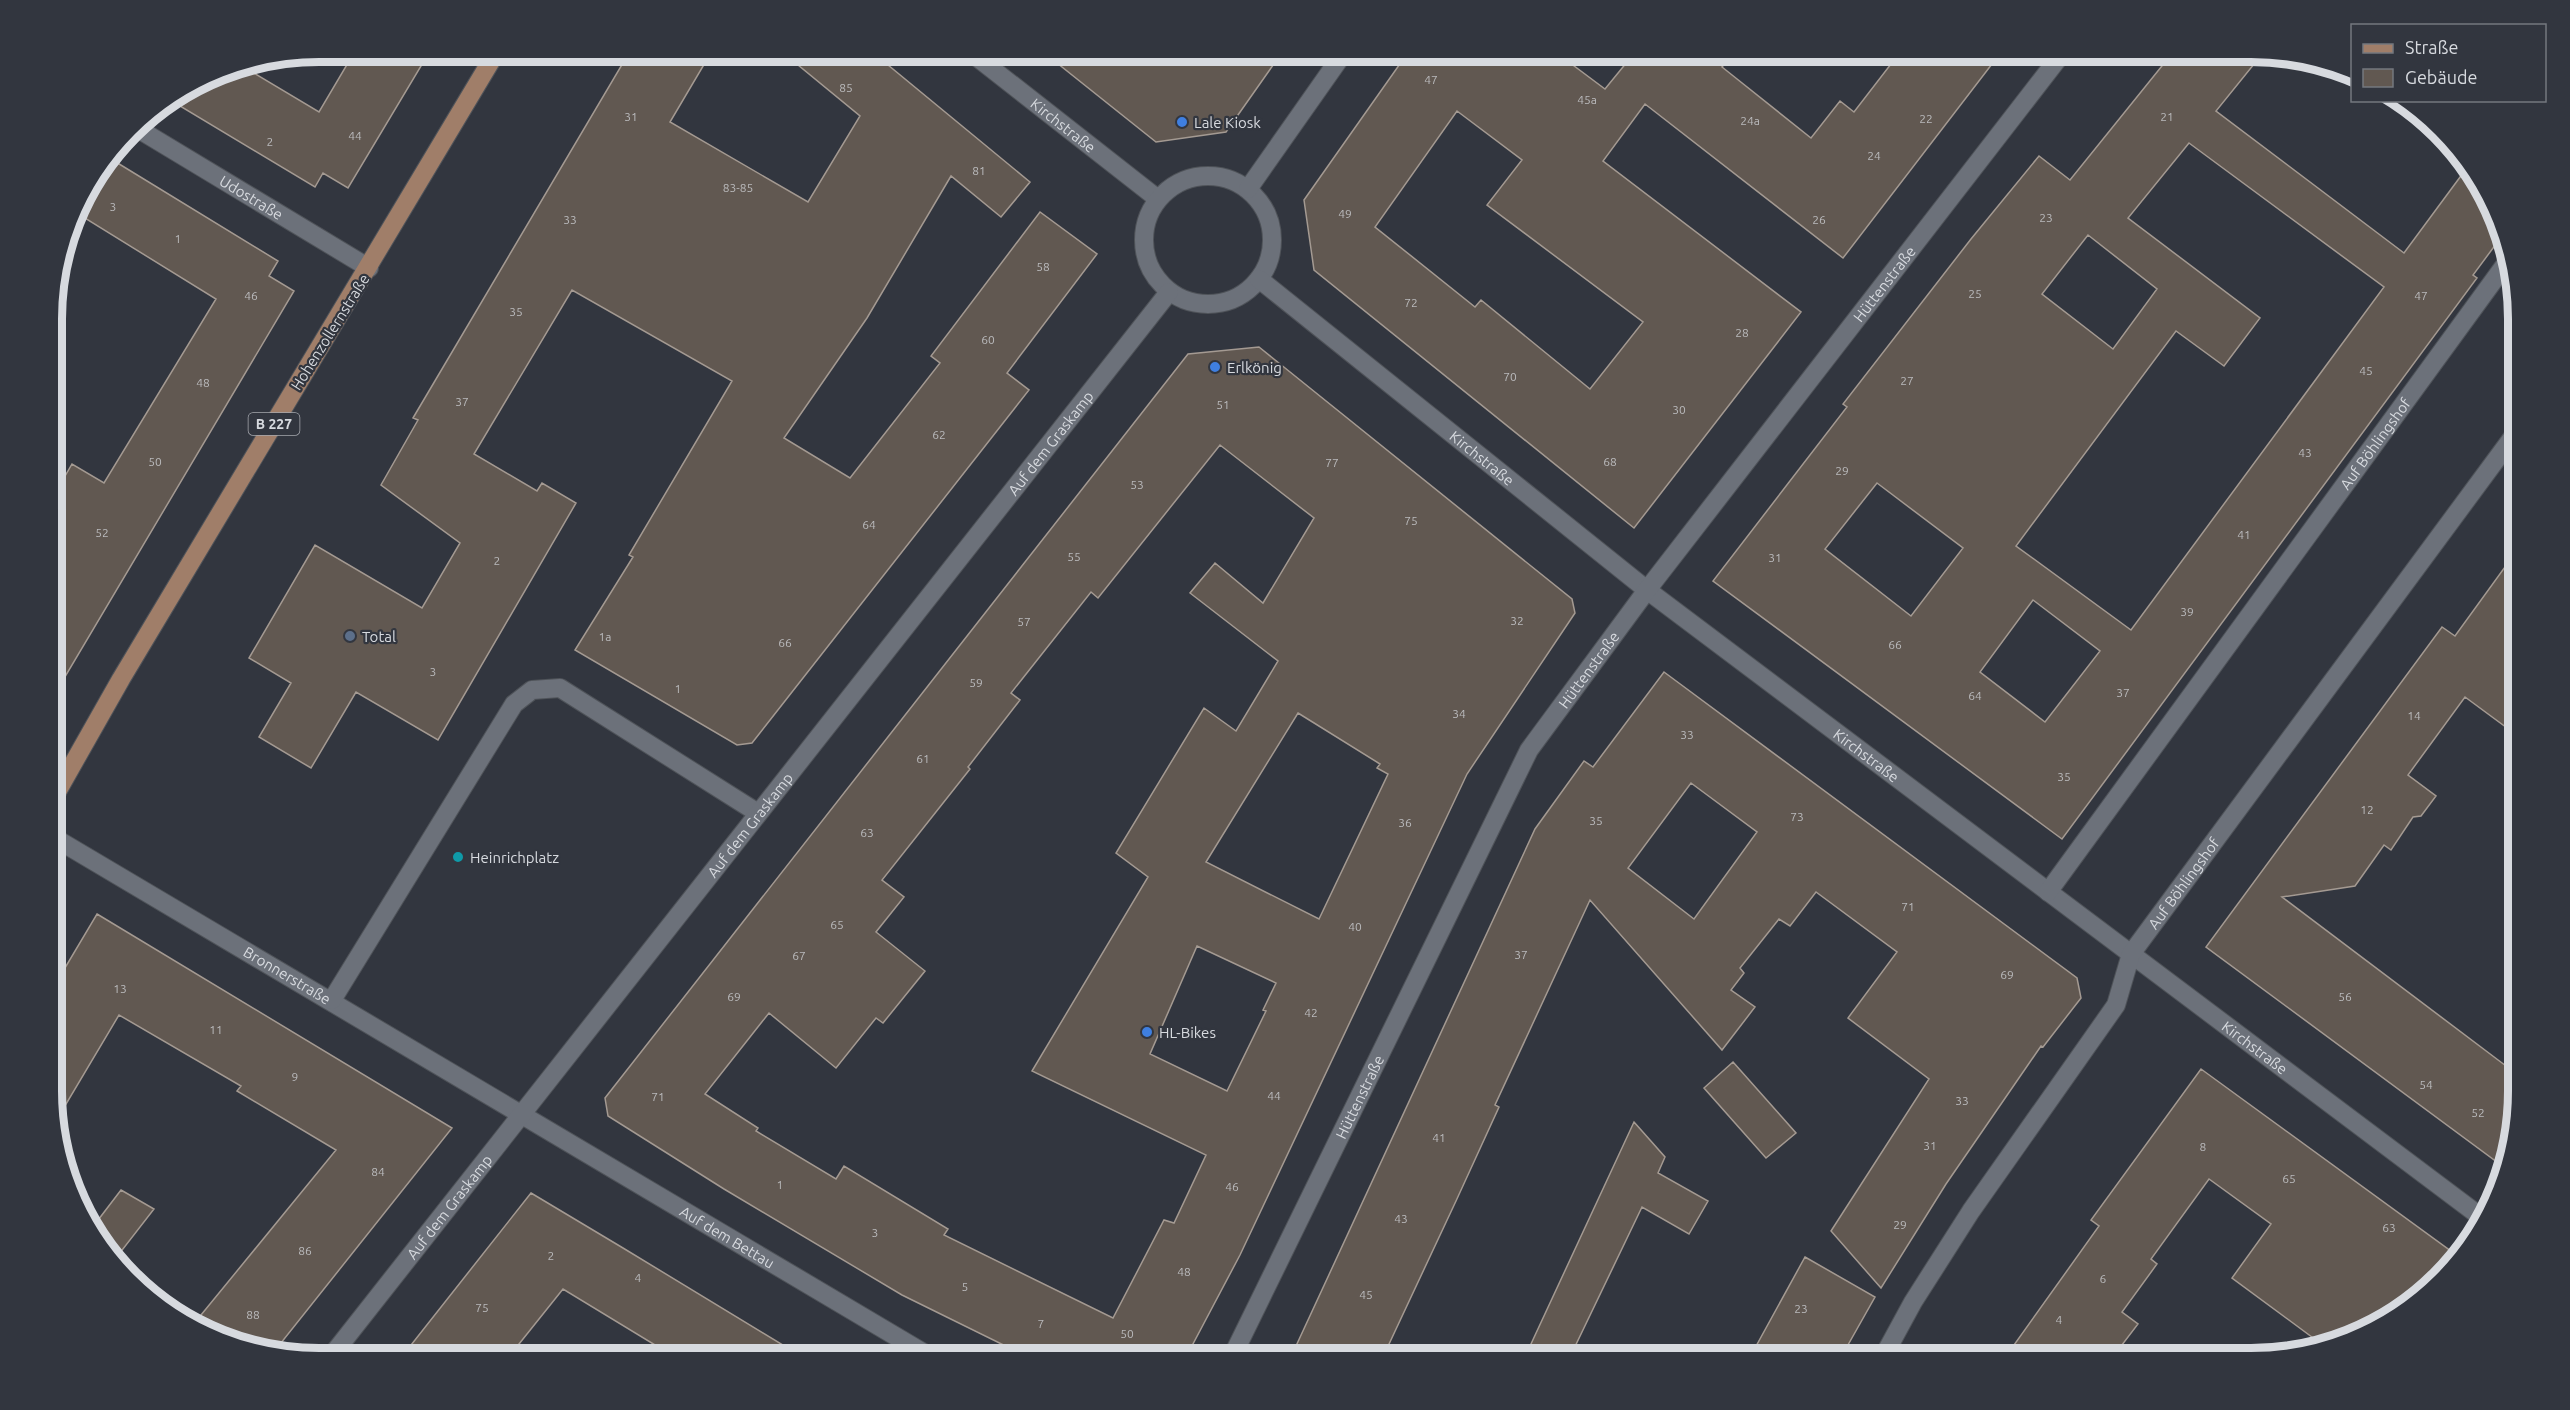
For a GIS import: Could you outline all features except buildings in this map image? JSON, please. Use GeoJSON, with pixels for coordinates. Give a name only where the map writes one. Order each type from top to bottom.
{"type":"FeatureCollection","features":[{"type":"Feature","properties":{"kind":"main road","name":"Hohenzollernstraße"},"geometry":{"type":"LineString","coordinates":[[62,783],[133,659],[491,62]]}},
{"type":"Feature","properties":{"kind":"street","name":"Kirchstraße"},"geometry":{"type":"LineString","coordinates":[[983,62],[1158,199]]}},
{"type":"Feature","properties":{"kind":"street"},"geometry":{"type":"LineString","coordinates":[[1248,189],[1337,62]]}},
{"type":"Feature","properties":{"kind":"street","name":"Hüttenstraße"},"geometry":{"type":"LineString","coordinates":[[1236,1348],[1529,750],[1647,590],[2055,62]]}},
{"type":"Feature","properties":{"kind":"street","name":"Udostraße"},"geometry":{"type":"LineString","coordinates":[[142,132],[369,268]]}},
{"type":"Feature","properties":{"kind":"street"},"geometry":{"type":"LineString","coordinates":[[1212,175],[1222,177],[1233,180],[1248,189],[1263,205],[1271,223],[1273,243],[1269,262],[1260,279],[1245,293],[1227,302],[1207,305],[1187,301],[1170,292],[1155,276],[1146,258],[1144,237],[1148,217],[1158,199],[1173,186],[1192,177],[1212,175]]}},
{"type":"Feature","properties":{"kind":"street","name":"Auf Böhlingshof"},"geometry":{"type":"LineString","coordinates":[[2048,892],[2504,267]]}},
{"type":"Feature","properties":{"kind":"street","name":"Kirchstraße"},"geometry":{"type":"LineString","coordinates":[[1260,279],[1647,590],[2477,1214]]}},
{"type":"Feature","properties":{"kind":"street","name":"Auf dem Graskamp"},"geometry":{"type":"LineString","coordinates":[[338,1348],[1170,292]]}},
{"type":"Feature","properties":{"kind":"street","name":"Auf Böhlingshof"},"geometry":{"type":"LineString","coordinates":[[1888,1348],[1913,1302],[1971,1211],[2116,1005],[2130,954],[2508,444]]}},
{"type":"Feature","properties":{"kind":"street"},"geometry":{"type":"LineString","coordinates":[[332,1000],[514,704],[532,690],[560,688],[758,813]]}},
{"type":"Feature","properties":{"kind":"street","name":"Bronnerstraße"},"geometry":{"type":"LineString","coordinates":[[62,842],[332,1000],[521,1115]]}},
{"type":"Feature","properties":{"kind":"street","name":"Auf dem Bettau"},"geometry":{"type":"LineString","coordinates":[[521,1115],[915,1348]]}},
{"type":"Feature","properties":{"kind":"place","name":"Lale Kiosk"},"geometry":{"type":"Point","coordinates":[1182,122]}},
{"type":"Feature","properties":{"kind":"place","name":"Erlkönig"},"geometry":{"type":"Point","coordinates":[1215,367]}},
{"type":"Feature","properties":{"kind":"place","name":"Total"},"geometry":{"type":"Point","coordinates":[350,636]}},
{"type":"Feature","properties":{"kind":"place","name":"Heinrichplatz"},"geometry":{"type":"Point","coordinates":[458,857]}},
{"type":"Feature","properties":{"kind":"place","name":"HL-Bikes"},"geometry":{"type":"Point","coordinates":[1147,1032]}}]}
